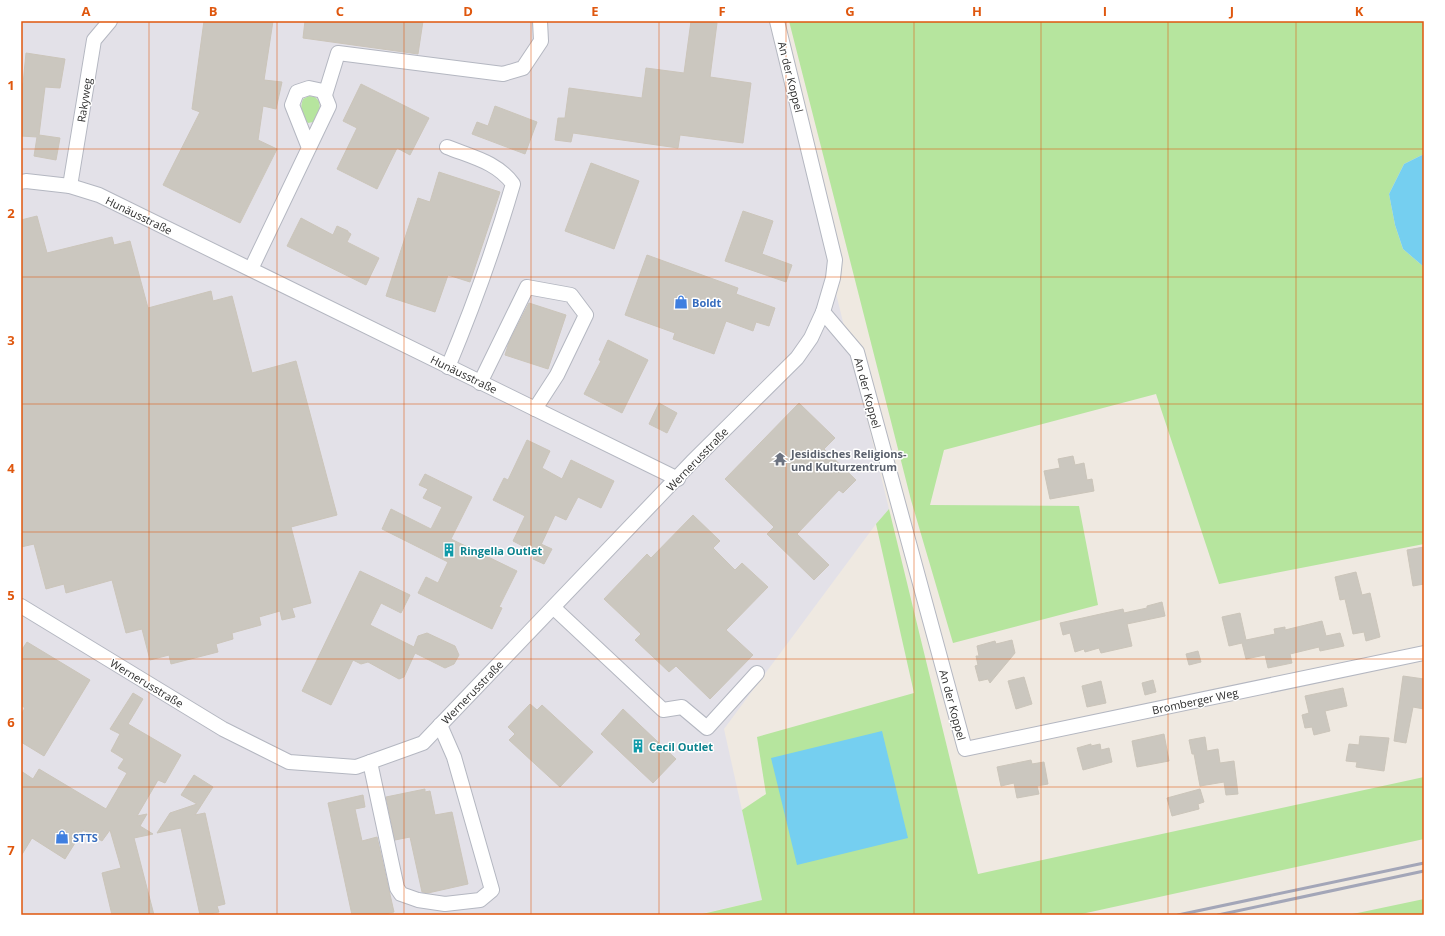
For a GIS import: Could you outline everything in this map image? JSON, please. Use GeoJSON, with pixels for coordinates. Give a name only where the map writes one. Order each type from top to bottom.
{"type":"FeatureCollection","features":[{"type":"Feature","properties":{"kind":"street","name":"Rakyweg"},"geometry":{"type":"LineString","coordinates":[[70,186],[94,40],[110,21]]}},
{"type":"Feature","properties":{"kind":"street"},"geometry":{"type":"LineString","coordinates":[[325,95],[338,53],[503,74],[523,68],[541,41],[540,21]]}},
{"type":"Feature","properties":{"kind":"street","name":"An der Koppel"},"geometry":{"type":"LineString","coordinates":[[777,21],[835,260],[833,278],[823,312],[857,352],[965,750]]}},
{"type":"Feature","properties":{"kind":"street"},"geometry":{"type":"LineString","coordinates":[[251,269],[309,148],[329,106],[323,91],[309,88],[297,92],[292,105],[309,148]]}},
{"type":"Feature","properties":{"kind":"street"},"geometry":{"type":"LineString","coordinates":[[447,147],[490,163],[507,175],[513,184],[502,222],[480,285],[448,367]]}},
{"type":"Feature","properties":{"kind":"street","name":"Hunäusstraße"},"geometry":{"type":"LineString","coordinates":[[21,182],[26,181],[70,186],[99,195],[678,479]]}},
{"type":"Feature","properties":{"kind":"street"},"geometry":{"type":"LineString","coordinates":[[480,383],[527,287],[571,295],[586,315],[558,375],[535,409]]}},
{"type":"Feature","properties":{"kind":"street","name":"Wernerusstraße"},"geometry":{"type":"LineString","coordinates":[[21,606],[223,729],[290,762],[356,767],[423,743],[678,479],[692,462],[797,358],[811,338],[823,312]]}},
{"type":"Feature","properties":{"kind":"street"},"geometry":{"type":"LineString","coordinates":[[554,608],[663,710],[682,707],[706,728],[757,673]]}},
{"type":"Feature","properties":{"kind":"street","name":"Bromberger Weg"},"geometry":{"type":"LineString","coordinates":[[965,750],[1424,653]]}},
{"type":"Feature","properties":{"kind":"street"},"geometry":{"type":"LineString","coordinates":[[370,762],[397,888],[401,894],[418,900],[445,904],[480,900],[492,890],[454,758],[440,725]]}},
{"type":"Feature","properties":{"kind":"shaded area"},"geometry":{"type":"Polygon","coordinates":[[[21,21],[769,21],[889,509],[876,524],[724,729],[762,900],[696,915],[21,915],[21,21]]]}},
{"type":"Feature","properties":{"kind":"green space"},"geometry":{"type":"Polygon","coordinates":[[[789,21],[1424,21],[1424,154],[1404,164],[1389,194],[1395,225],[1403,249],[1424,267],[1424,544],[1219,584],[1156,394],[944,450],[930,505],[1079,506],[1098,605],[953,643],[911,500],[789,21]]]}},
{"type":"Feature","properties":{"kind":"green space"},"geometry":{"type":"Polygon","coordinates":[[[309,96],[315,97],[319,101],[320,109],[313,122],[308,123],[303,118],[301,106],[303,99],[309,96]]]}},
{"type":"Feature","properties":{"kind":"green space"},"geometry":{"type":"Polygon","coordinates":[[[889,509],[978,874],[1424,777],[1424,839],[1077,915],[698,915],[762,900],[742,810],[766,794],[757,737],[914,693],[876,524],[889,509]]]}},
{"type":"Feature","properties":{"kind":"green space"},"geometry":{"type":"Polygon","coordinates":[[[1424,899],[1424,915],[1348,915],[1424,899]]]}},
{"type":"Feature","properties":{"kind":"water"},"geometry":{"type":"Polygon","coordinates":[[[1424,154],[1424,267],[1403,249],[1395,225],[1389,194],[1404,164],[1424,154]]]}},
{"type":"Feature","properties":{"kind":"water"},"geometry":{"type":"Polygon","coordinates":[[[882,731],[908,838],[797,865],[771,758],[882,731]]]}},
{"type":"Feature","properties":{"kind":"building"},"geometry":{"type":"Polygon","coordinates":[[[204,21],[273,21],[264,80],[282,82],[276,109],[263,106],[258,140],[277,149],[240,223],[163,185],[200,112],[192,109],[204,21]]]}},
{"type":"Feature","properties":{"kind":"building"},"geometry":{"type":"Polygon","coordinates":[[[305,21],[423,21],[418,54],[303,38],[305,21]]]}},
{"type":"Feature","properties":{"kind":"building"},"geometry":{"type":"Polygon","coordinates":[[[691,21],[717,23],[710,77],[751,83],[743,143],[680,135],[678,148],[573,133],[571,142],[555,140],[558,118],[565,118],[569,88],[642,98],[646,68],[684,73],[691,21]]]}},
{"type":"Feature","properties":{"kind":"building"},"geometry":{"type":"Polygon","coordinates":[[[26,53],[65,59],[60,88],[45,87],[39,135],[60,138],[56,160],[34,156],[37,137],[21,136],[21,84],[23,84],[26,53]]]}},
{"type":"Feature","properties":{"kind":"building"},"geometry":{"type":"Polygon","coordinates":[[[361,84],[429,118],[410,155],[397,148],[377,189],[337,169],[357,128],[343,121],[361,84]]]}},
{"type":"Feature","properties":{"kind":"building"},"geometry":{"type":"Polygon","coordinates":[[[495,106],[537,122],[525,154],[472,134],[477,122],[488,126],[495,106]]]}},
{"type":"Feature","properties":{"kind":"building"},"geometry":{"type":"Polygon","coordinates":[[[591,163],[639,181],[614,249],[565,231],[591,163]]]}},
{"type":"Feature","properties":{"kind":"building"},"geometry":{"type":"Polygon","coordinates":[[[439,172],[500,192],[470,282],[448,275],[435,312],[386,296],[418,198],[430,202],[439,172]]]}},
{"type":"Feature","properties":{"kind":"building"},"geometry":{"type":"Polygon","coordinates":[[[743,211],[773,221],[762,254],[792,265],[786,282],[725,261],[743,211]]]}},
{"type":"Feature","properties":{"kind":"building"},"geometry":{"type":"Polygon","coordinates":[[[37,216],[47,253],[112,237],[114,245],[130,241],[148,308],[211,291],[213,301],[232,296],[252,373],[296,361],[337,515],[291,527],[311,603],[292,608],[295,617],[282,620],[280,611],[259,617],[261,625],[232,633],[233,639],[216,644],[218,652],[171,664],[169,655],[150,660],[142,629],[126,633],[112,580],[66,593],[64,584],[46,589],[34,544],[21,547],[21,220],[37,216]]]}},
{"type":"Feature","properties":{"kind":"building"},"geometry":{"type":"Polygon","coordinates":[[[301,218],[333,235],[337,226],[348,231],[351,234],[347,242],[379,258],[366,285],[287,246],[301,218]]]}},
{"type":"Feature","properties":{"kind":"building","name":"Boldt"},"geometry":{"type":"Polygon","coordinates":[[[647,255],[738,288],[736,294],[775,308],[769,326],[756,322],[753,331],[726,321],[714,354],[673,339],[675,333],[625,315],[647,255]]]}},
{"type":"Feature","properties":{"kind":"building"},"geometry":{"type":"Polygon","coordinates":[[[529,303],[566,315],[548,369],[505,355],[509,342],[529,303]]]}},
{"type":"Feature","properties":{"kind":"building"},"geometry":{"type":"Polygon","coordinates":[[[608,340],[648,360],[622,413],[584,394],[601,361],[599,360],[608,340]]]}},
{"type":"Feature","properties":{"kind":"building"},"geometry":{"type":"Polygon","coordinates":[[[659,403],[677,413],[667,433],[649,424],[659,403]]]}},
{"type":"Feature","properties":{"kind":"building"},"geometry":{"type":"Polygon","coordinates":[[[799,403],[835,438],[824,449],[856,480],[843,493],[839,490],[797,534],[829,565],[814,580],[767,534],[774,527],[725,479],[799,403]]]}},
{"type":"Feature","properties":{"kind":"building"},"geometry":{"type":"Polygon","coordinates":[[[527,440],[550,451],[542,468],[562,479],[571,460],[614,481],[601,508],[578,497],[566,520],[555,515],[541,544],[552,549],[544,564],[533,559],[536,553],[513,541],[525,516],[493,500],[504,478],[508,480],[527,440]]]}},
{"type":"Feature","properties":{"kind":"building"},"geometry":{"type":"Polygon","coordinates":[[[1073,456],[1075,465],[1084,463],[1087,480],[1092,479],[1094,491],[1050,499],[1044,471],[1060,468],[1058,459],[1073,456]]]}},
{"type":"Feature","properties":{"kind":"building"},"geometry":{"type":"Polygon","coordinates":[[[425,474],[472,497],[451,539],[517,571],[499,607],[502,608],[492,629],[418,593],[426,577],[438,583],[448,562],[382,529],[391,509],[431,529],[442,507],[423,498],[428,489],[419,485],[425,474]]]}},
{"type":"Feature","properties":{"kind":"building"},"geometry":{"type":"Polygon","coordinates":[[[693,515],[720,541],[713,548],[735,570],[742,563],[768,587],[726,630],[753,655],[710,699],[676,666],[669,672],[635,640],[641,634],[604,599],[647,554],[651,558],[693,515]]]}},
{"type":"Feature","properties":{"kind":"building"},"geometry":{"type":"Polygon","coordinates":[[[1424,547],[1424,584],[1413,586],[1407,550],[1424,547]]]}},
{"type":"Feature","properties":{"kind":"building"},"geometry":{"type":"Polygon","coordinates":[[[360,571],[410,595],[401,613],[381,603],[370,625],[414,647],[418,636],[427,633],[455,646],[459,655],[454,664],[445,668],[415,653],[404,677],[399,679],[368,662],[361,664],[353,660],[331,705],[302,691],[360,571]]]}},
{"type":"Feature","properties":{"kind":"building"},"geometry":{"type":"Polygon","coordinates":[[[1356,572],[1362,595],[1370,593],[1380,637],[1366,641],[1364,632],[1353,634],[1345,599],[1340,600],[1335,577],[1356,572]]]}},
{"type":"Feature","properties":{"kind":"building"},"geometry":{"type":"Polygon","coordinates":[[[1162,602],[1165,616],[1127,624],[1132,646],[1101,653],[1099,648],[1085,652],[1084,649],[1075,652],[1070,633],[1063,635],[1060,623],[1123,609],[1124,613],[1147,608],[1147,606],[1162,602]]]}},
{"type":"Feature","properties":{"kind":"building"},"geometry":{"type":"Polygon","coordinates":[[[1240,613],[1246,640],[1275,634],[1274,629],[1285,627],[1285,630],[1322,621],[1326,636],[1340,633],[1344,646],[1320,651],[1319,647],[1290,654],[1292,663],[1268,668],[1265,655],[1246,659],[1242,643],[1229,646],[1222,617],[1240,613]]]}},
{"type":"Feature","properties":{"kind":"building"},"geometry":{"type":"Polygon","coordinates":[[[1012,640],[1015,653],[990,683],[988,679],[979,681],[975,666],[978,665],[976,656],[979,656],[977,646],[995,641],[996,644],[1012,640]]]}},
{"type":"Feature","properties":{"kind":"building"},"geometry":{"type":"Polygon","coordinates":[[[27,642],[90,680],[44,756],[21,742],[21,715],[25,708],[21,705],[21,651],[27,642]]]}},
{"type":"Feature","properties":{"kind":"building"},"geometry":{"type":"Polygon","coordinates":[[[1198,651],[1201,662],[1189,665],[1186,654],[1198,651]]]}},
{"type":"Feature","properties":{"kind":"building"},"geometry":{"type":"Polygon","coordinates":[[[1403,676],[1424,679],[1424,709],[1413,707],[1406,743],[1394,741],[1403,676]]]}},
{"type":"Feature","properties":{"kind":"building"},"geometry":{"type":"Polygon","coordinates":[[[1024,677],[1032,704],[1016,709],[1008,681],[1024,677]]]}},
{"type":"Feature","properties":{"kind":"building"},"geometry":{"type":"Polygon","coordinates":[[[1153,680],[1156,692],[1145,695],[1142,683],[1153,680]]]}},
{"type":"Feature","properties":{"kind":"building"},"geometry":{"type":"Polygon","coordinates":[[[1101,681],[1106,703],[1087,707],[1082,686],[1101,681]]]}},
{"type":"Feature","properties":{"kind":"building"},"geometry":{"type":"Polygon","coordinates":[[[1343,688],[1347,706],[1325,711],[1330,731],[1314,735],[1312,727],[1305,728],[1302,715],[1309,713],[1305,696],[1343,688]]]}},
{"type":"Feature","properties":{"kind":"building"},"geometry":{"type":"Polygon","coordinates":[[[133,693],[143,699],[128,724],[181,755],[165,783],[158,780],[137,816],[147,814],[140,826],[153,834],[134,838],[154,915],[112,915],[102,873],[121,868],[110,830],[102,841],[83,830],[65,859],[32,838],[21,856],[21,771],[33,779],[39,769],[106,809],[127,773],[118,768],[124,759],[111,751],[120,734],[110,729],[133,693]]]}},
{"type":"Feature","properties":{"kind":"building"},"geometry":{"type":"Polygon","coordinates":[[[530,704],[537,710],[542,705],[593,752],[560,787],[509,740],[515,734],[508,727],[530,704]]]}},
{"type":"Feature","properties":{"kind":"building","name":"Cecil Outlet"},"geometry":{"type":"Polygon","coordinates":[[[623,709],[676,759],[653,783],[601,734],[623,709]]]}},
{"type":"Feature","properties":{"kind":"building"},"geometry":{"type":"Polygon","coordinates":[[[1164,734],[1169,761],[1137,767],[1132,741],[1164,734]]]}},
{"type":"Feature","properties":{"kind":"building"},"geometry":{"type":"Polygon","coordinates":[[[1360,736],[1389,738],[1384,771],[1356,767],[1357,762],[1346,761],[1349,744],[1359,745],[1360,736]]]}},
{"type":"Feature","properties":{"kind":"building"},"geometry":{"type":"Polygon","coordinates":[[[1205,737],[1207,751],[1218,749],[1220,763],[1234,761],[1238,794],[1226,795],[1224,782],[1200,786],[1194,754],[1192,754],[1189,740],[1205,737]]]}},
{"type":"Feature","properties":{"kind":"building"},"geometry":{"type":"Polygon","coordinates":[[[1091,744],[1091,746],[1100,744],[1101,750],[1109,748],[1112,762],[1083,770],[1077,748],[1091,744]]]}},
{"type":"Feature","properties":{"kind":"building"},"geometry":{"type":"Polygon","coordinates":[[[1031,760],[1032,764],[1044,762],[1048,784],[1037,786],[1039,794],[1017,798],[1014,783],[1001,786],[997,767],[1031,760]]]}},
{"type":"Feature","properties":{"kind":"building"},"geometry":{"type":"Polygon","coordinates":[[[194,775],[213,787],[195,815],[205,813],[225,904],[217,906],[219,912],[204,915],[200,915],[181,828],[157,833],[170,813],[197,804],[181,795],[194,775]]]}},
{"type":"Feature","properties":{"kind":"building"},"geometry":{"type":"Polygon","coordinates":[[[425,789],[425,792],[430,791],[435,815],[452,812],[468,884],[428,893],[422,892],[410,837],[395,840],[386,797],[425,789]]]}},
{"type":"Feature","properties":{"kind":"building"},"geometry":{"type":"Polygon","coordinates":[[[1200,789],[1204,802],[1198,804],[1199,809],[1172,816],[1167,798],[1200,789]]]}},
{"type":"Feature","properties":{"kind":"building"},"geometry":{"type":"Polygon","coordinates":[[[363,795],[365,807],[355,809],[362,841],[377,837],[394,912],[381,915],[352,915],[328,803],[363,795]]]}},
{"type":"Feature","properties":{"kind":"railway"},"geometry":{"type":"LineString","coordinates":[[1178,915],[1424,863]]}},
{"type":"Feature","properties":{"kind":"railway"},"geometry":{"type":"LineString","coordinates":[[1218,915],[1424,871]]}},
{"type":"Feature","properties":{"kind":"place","name":"Boldt"},"geometry":{"type":"Point","coordinates":[681,302]}},
{"type":"Feature","properties":{"kind":"place","name":"Jesidisches Religions- und Kulturzentrum"},"geometry":{"type":"Point","coordinates":[780,459]}},
{"type":"Feature","properties":{"kind":"place","name":"Ringella Outlet"},"geometry":{"type":"Point","coordinates":[449,550]}},
{"type":"Feature","properties":{"kind":"place","name":"Cecil Outlet"},"geometry":{"type":"Point","coordinates":[638,746]}},
{"type":"Feature","properties":{"kind":"place","name":"STTS"},"geometry":{"type":"Point","coordinates":[62,837]}}]}
